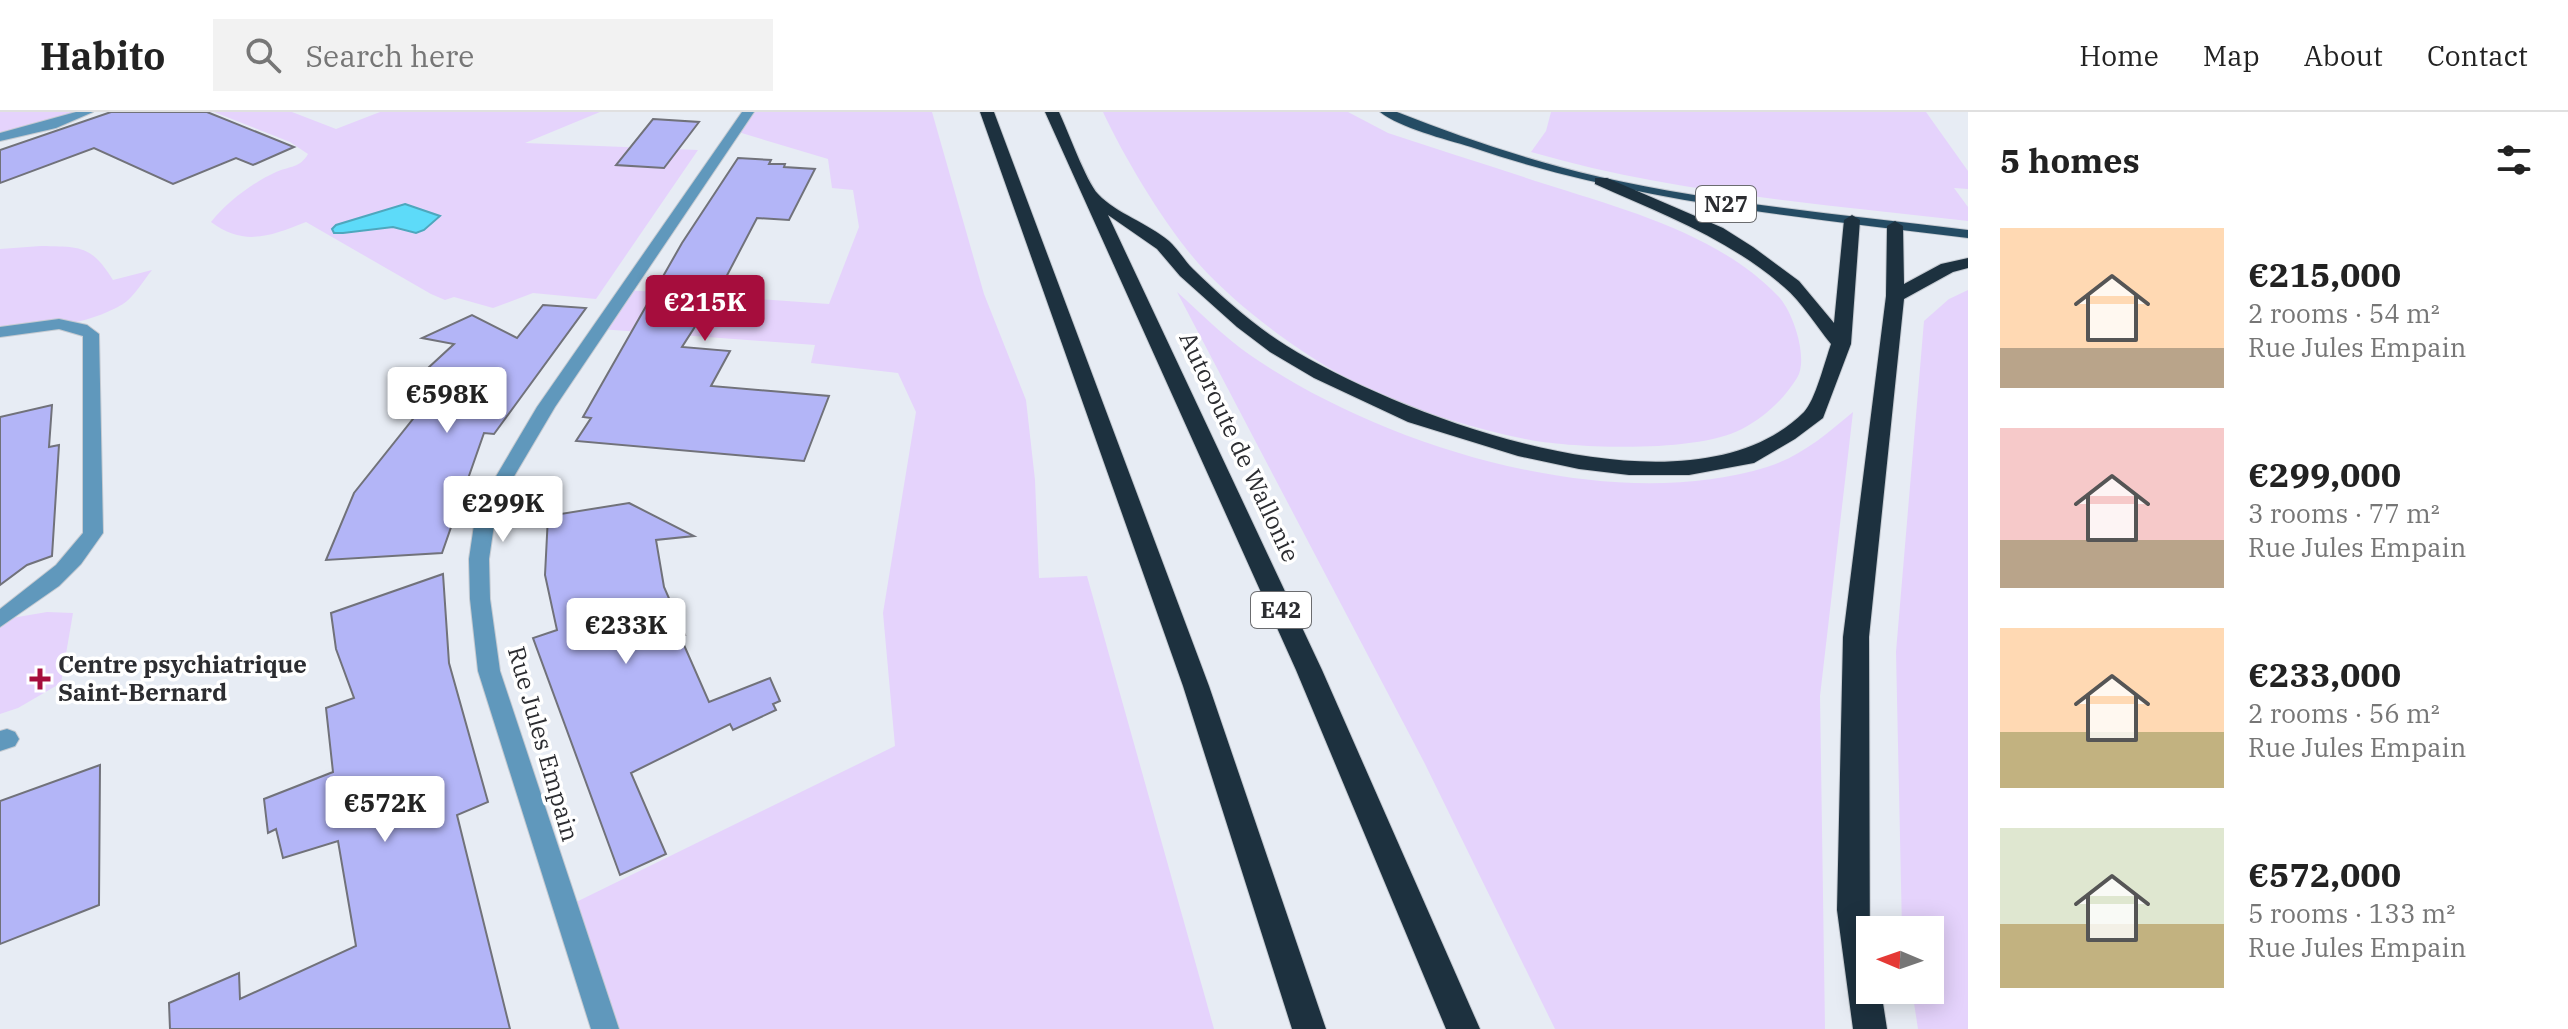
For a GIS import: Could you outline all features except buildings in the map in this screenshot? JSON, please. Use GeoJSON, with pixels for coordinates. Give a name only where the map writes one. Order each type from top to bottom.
{"type":"FeatureCollection","features":[{"type":"Feature","properties":{"kind":"highway"},"geometry":{"type":"LineString","coordinates":[[987,112],[1196,686],[1309,1029]]}},
{"type":"Feature","properties":{"kind":"highway","name":"Autoroute de Wallonie"},"geometry":{"type":"LineString","coordinates":[[1052,112],[1309,670],[1463,1029]]}},
{"type":"Feature","properties":{"kind":"highway"},"geometry":{"type":"LineString","coordinates":[[1601,181],[1717,232],[1747,251],[1793,285],[1841,344]]}},
{"type":"Feature","properties":{"kind":"highway"},"geometry":{"type":"LineString","coordinates":[[1089,195],[1163,245],[1186,272],[1244,323],[1277,348],[1321,374],[1415,417],[1526,451],[1629,468],[1689,468],[1746,458],[1788,434],[1816,413],[1841,344],[1852,220]]}},
{"type":"Feature","properties":{"kind":"highway"},"geometry":{"type":"LineString","coordinates":[[1870,1029],[1853,910],[1856,637],[1895,296],[1895,226]]}},
{"type":"Feature","properties":{"kind":"highway"},"geometry":{"type":"LineString","coordinates":[[1895,296],[1947,268],[1968,263]]}},
{"type":"Feature","properties":{"kind":"main road","name":"N27"},"geometry":{"type":"LineString","coordinates":[[1386,112],[1487,149],[1601,181],[1722,203],[1968,234]]}},
{"type":"Feature","properties":{"kind":"street"},"geometry":{"type":"LineString","coordinates":[[0,137],[52,125],[87,112]]}},
{"type":"Feature","properties":{"kind":"street","name":"Rue Jules Empain"},"geometry":{"type":"LineString","coordinates":[[605,1029],[489,671],[479,559],[484,525],[494,495],[546,407],[748,112]]}},
{"type":"Feature","properties":{"kind":"street"},"geometry":{"type":"LineString","coordinates":[[0,332],[68,325],[83,328],[91,334],[93,533],[81,554],[62,573],[0,619]]}},
{"type":"Feature","properties":{"kind":"shaded area"},"geometry":{"type":"Polygon","coordinates":[[[0,112],[87,112],[0,137],[0,112]]]}},
{"type":"Feature","properties":{"kind":"shaded area"},"geometry":{"type":"Polygon","coordinates":[[[214,112],[292,112],[336,129],[380,112],[600,112],[525,143],[698,150],[596,299],[533,293],[493,308],[454,297],[445,300],[431,294],[306,222],[269,235],[247,237],[223,230],[211,222],[249,187],[298,164],[308,154],[290,142],[214,112]]]}},
{"type":"Feature","properties":{"kind":"shaded area"},"geometry":{"type":"Polygon","coordinates":[[[748,112],[932,112],[984,294],[1026,400],[1035,480],[1039,578],[1087,576],[1214,1029],[605,1029],[566,907],[895,746],[883,613],[916,412],[898,373],[811,363],[815,345],[600,329],[627,290],[829,304],[859,227],[853,190],[832,188],[828,159],[735,131],[748,112]]]}},
{"type":"Feature","properties":{"kind":"shaded area"},"geometry":{"type":"Polygon","coordinates":[[[1103,112],[1348,112],[1388,133],[1669,226],[1728,256],[1754,274],[1784,303],[1798,336],[1801,359],[1797,378],[1780,401],[1742,429],[1722,437],[1667,445],[1604,447],[1525,439],[1413,408],[1374,392],[1319,362],[1265,324],[1217,283],[1185,247],[1159,210],[1103,112]]]}},
{"type":"Feature","properties":{"kind":"shaded area"},"geometry":{"type":"Polygon","coordinates":[[[1551,112],[1926,112],[1968,171],[1968,189],[1954,188],[1968,207],[1968,221],[1693,187],[1638,178],[1531,152],[1546,131],[1551,112]]]}},
{"type":"Feature","properties":{"kind":"shaded area"},"geometry":{"type":"Polygon","coordinates":[[[41,246],[84,250],[98,260],[113,280],[152,270],[131,297],[109,311],[63,325],[0,332],[0,249],[41,246]]]}},
{"type":"Feature","properties":{"kind":"shaded area"},"geometry":{"type":"Polygon","coordinates":[[[1968,290],[1968,1029],[1918,1029],[1914,1004],[1944,1004],[1944,916],[1902,916],[1896,652],[1924,321],[1949,299],[1968,290]]]}},
{"type":"Feature","properties":{"kind":"shaded area"},"geometry":{"type":"Polygon","coordinates":[[[1177,292],[1250,355],[1304,388],[1365,418],[1430,444],[1499,464],[1569,477],[1638,483],[1705,480],[1767,467],[1802,451],[1853,412],[1820,696],[1825,1029],[1555,1029],[1424,762],[1177,292]]]}},
{"type":"Feature","properties":{"kind":"shaded area"},"geometry":{"type":"Polygon","coordinates":[[[47,612],[73,613],[61,683],[18,708],[0,714],[0,620],[47,612]]]}},
{"type":"Feature","properties":{"kind":"water"},"geometry":{"type":"Polygon","coordinates":[[[405,204],[440,216],[416,233],[393,227],[343,233],[334,233],[332,229],[336,225],[405,204]]]}},
{"type":"Feature","properties":{"kind":"place","name":"Centre psychiatrique Saint-Bernard"},"geometry":{"type":"Point","coordinates":[40,679]}}]}
